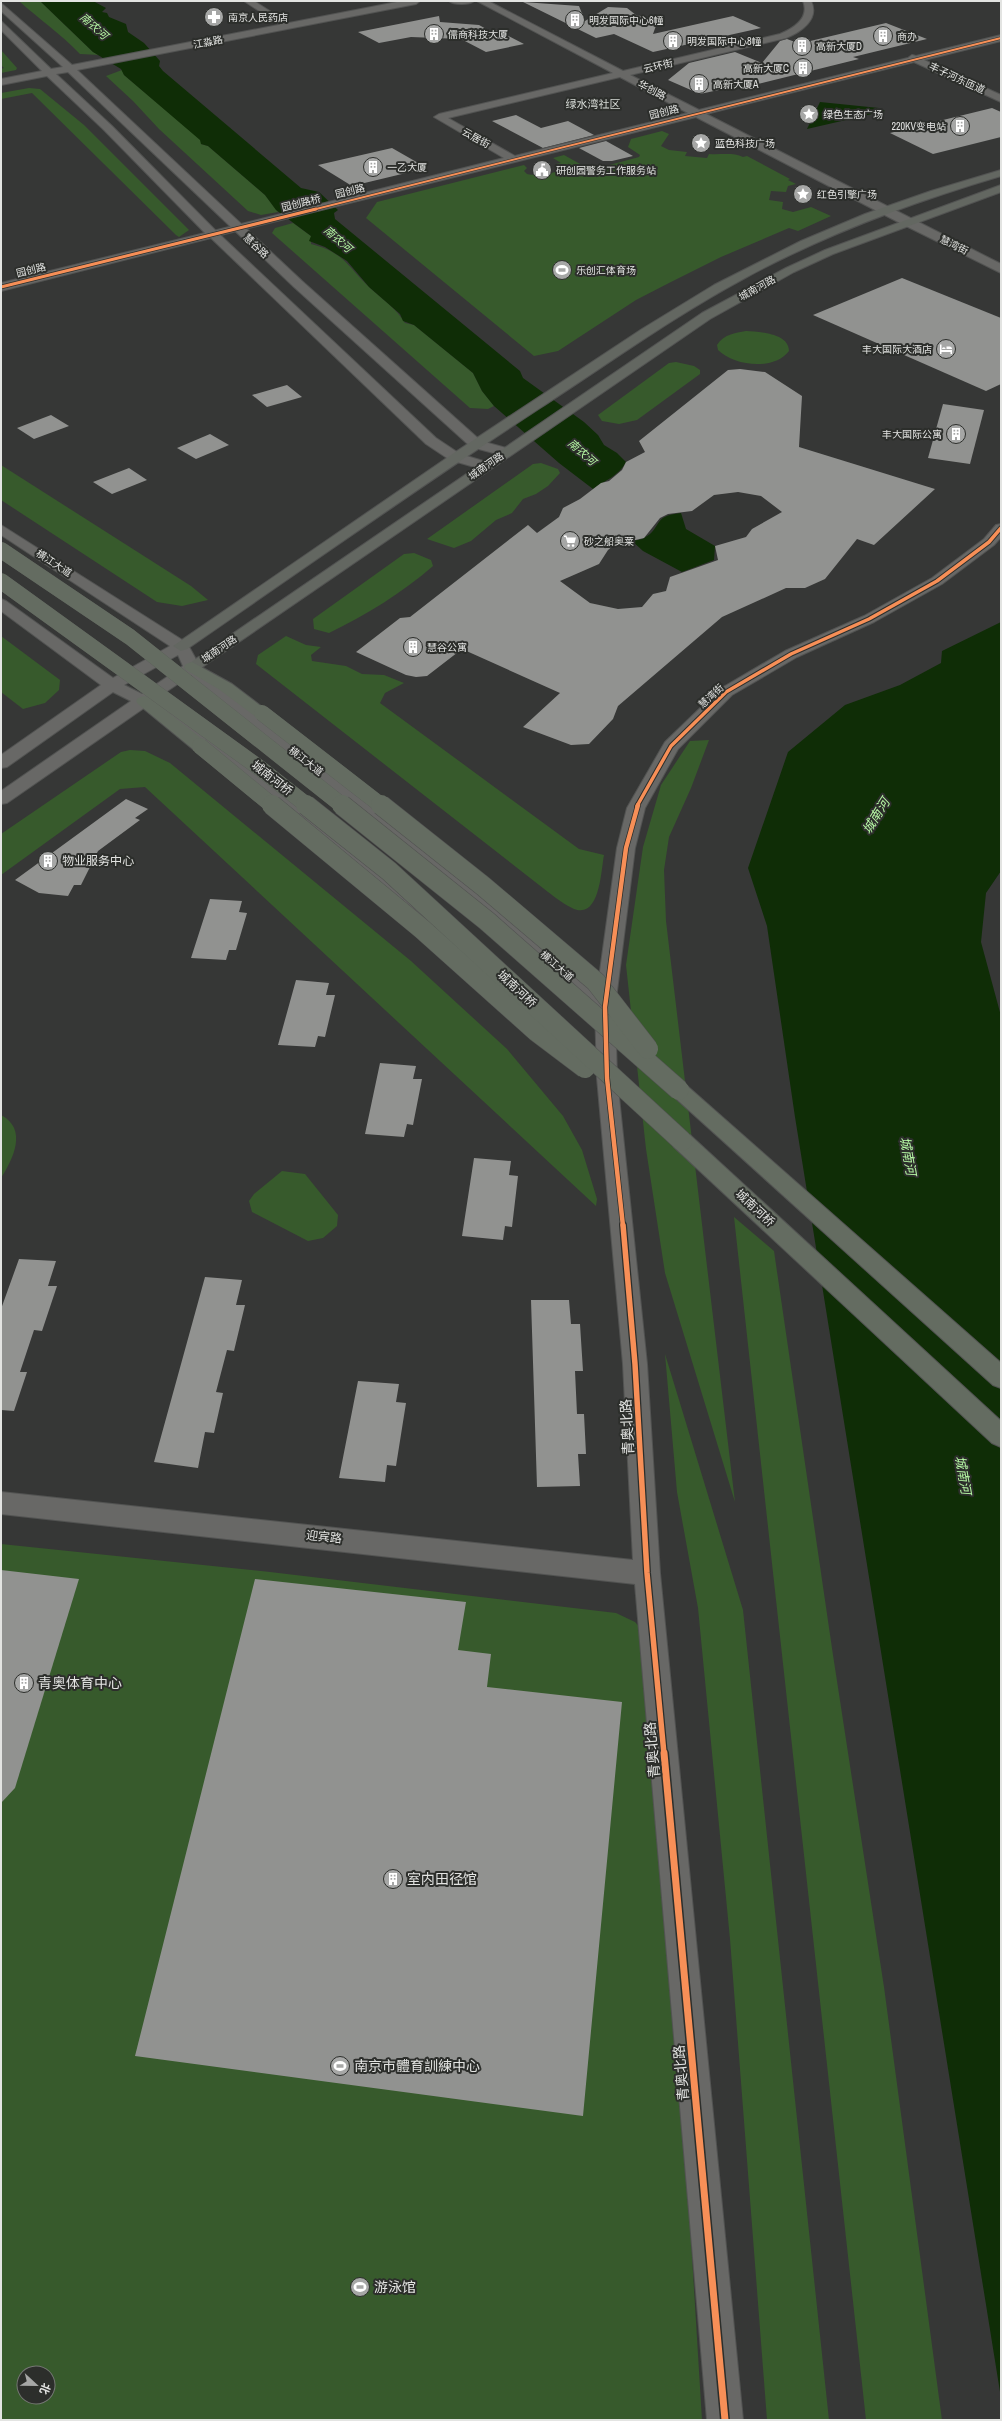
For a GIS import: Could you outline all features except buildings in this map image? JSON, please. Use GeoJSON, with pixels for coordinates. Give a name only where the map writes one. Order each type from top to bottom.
{"type":"FeatureCollection","features":[{"type":"Feature","properties":{"kind":"highway","name":"城南河桥"},"geometry":{"type":"LineString","coordinates":[[1,550],[130,637],[487,921],[679,1090],[1001,1378]]}},
{"type":"Feature","properties":{"kind":"highway","name":"城南河桥"},"geometry":{"type":"LineString","coordinates":[[1,581],[261,769],[389,871],[1001,1436]]}},
{"type":"Feature","properties":{"kind":"highway"},"geometry":{"type":"LineString","coordinates":[[192,667],[226,687],[319,756],[477,881],[596,982],[679,1090]]}},
{"type":"Feature","properties":{"kind":"highway"},"geometry":{"type":"LineString","coordinates":[[144,701],[422,929],[536,1031],[682,1141]]}},
{"type":"Feature","properties":{"kind":"main road","name":"城南河路"},"geometry":{"type":"LineString","coordinates":[[181,646],[455,457],[623,347],[742,275],[785,254],[887,210],[950,188],[1001,174]]}},
{"type":"Feature","properties":{"kind":"main road","name":"城南河路"},"geometry":{"type":"LineString","coordinates":[[192,667],[674,336],[757,287],[829,252],[906,222],[1001,188]]}},
{"type":"Feature","properties":{"kind":"street"},"geometry":{"type":"LineString","coordinates":[[248,1],[288,26]]}},
{"type":"Feature","properties":{"kind":"street","name":"江淼路"},"geometry":{"type":"LineString","coordinates":[[1,82],[416,1]]}},
{"type":"Feature","properties":{"kind":"street"},"geometry":{"type":"LineString","coordinates":[[453,1],[470,1]]}},
{"type":"Feature","properties":{"kind":"street","name":"华创路"},"geometry":{"type":"LineString","coordinates":[[481,1],[887,210]]}},
{"type":"Feature","properties":{"kind":"street","name":"云环街"},"geometry":{"type":"LineString","coordinates":[[439,117],[792,33],[804,23],[809,10],[807,1]]}},
{"type":"Feature","properties":{"kind":"street","name":"慧谷路"},"geometry":{"type":"LineString","coordinates":[[1,6],[70,68],[237,228],[476,444],[505,452]]}},
{"type":"Feature","properties":{"kind":"street","name":"慧谷路"},"geometry":{"type":"LineString","coordinates":[[1,24],[15,41],[108,128],[213,234],[432,441],[455,457],[485,466]]}},
{"type":"Feature","properties":{"kind":"street","name":"园创路"},"geometry":{"type":"LineString","coordinates":[[332,205],[912,58],[1001,38]]}},
{"type":"Feature","properties":{"kind":"street","name":"丰子河东匝道"},"geometry":{"type":"LineString","coordinates":[[912,58],[1001,99]]}},
{"type":"Feature","properties":{"kind":"street","name":"云居街"},"geometry":{"type":"LineString","coordinates":[[439,117],[513,159]]}},
{"type":"Feature","properties":{"kind":"street","name":"园创路桥"},"geometry":{"type":"LineString","coordinates":[[275,219],[332,205]]}},
{"type":"Feature","properties":{"kind":"street","name":"慧湾街"},"geometry":{"type":"LineString","coordinates":[[887,210],[906,222],[1001,269]]}},
{"type":"Feature","properties":{"kind":"street","name":"园创路"},"geometry":{"type":"LineString","coordinates":[[1,287],[275,219]]}},
{"type":"Feature","properties":{"kind":"street","name":"慧湾街"},"geometry":{"type":"LineString","coordinates":[[607,1078],[605,1007],[630,834],[636,808],[671,746],[726,692],[791,654],[869,619],[937,581],[989,542],[1001,528]]}},
{"type":"Feature","properties":{"kind":"street","name":"横江大道"},"geometry":{"type":"LineString","coordinates":[[1,529],[181,646],[192,667],[217,693],[452,876],[605,1007]]}},
{"type":"Feature","properties":{"kind":"street"},"geometry":{"type":"LineString","coordinates":[[1,604],[112,685],[172,716],[207,741],[329,838],[417,911],[490,977],[607,1078]]}},
{"type":"Feature","properties":{"kind":"street","name":"城南河路"},"geometry":{"type":"LineString","coordinates":[[1,763],[112,685],[181,646]]}},
{"type":"Feature","properties":{"kind":"street","name":"城南河路"},"geometry":{"type":"LineString","coordinates":[[1,799],[192,667]]}},
{"type":"Feature","properties":{"kind":"street","name":"青奥北路"},"geometry":{"type":"LineString","coordinates":[[607,1078],[624,1225],[634,1356],[647,1573],[726,2420]]}},
{"type":"Feature","properties":{"kind":"street","name":"迎宾路"},"geometry":{"type":"LineString","coordinates":[[1,1503],[647,1573]]}},
{"type":"Feature","properties":{"kind":"shaded area"},"geometry":{"type":"Polygon","coordinates":[[[19,1],[40,1],[93,52],[100,55],[80,54],[19,1]]]}},
{"type":"Feature","properties":{"kind":"shaded area"},"geometry":{"type":"Polygon","coordinates":[[[1,50],[17,68],[16,70],[1,73],[1,69],[4,68],[1,65],[1,50]]]}},
{"type":"Feature","properties":{"kind":"shaded area"},"geometry":{"type":"Polygon","coordinates":[[[122,70],[124,75],[201,140],[201,144],[208,146],[265,195],[278,212],[261,215],[248,211],[159,129],[133,101],[106,76],[122,70]]]}},
{"type":"Feature","properties":{"kind":"shaded area"},"geometry":{"type":"Polygon","coordinates":[[[29,88],[40,89],[84,125],[189,230],[179,237],[176,235],[32,93],[1,99],[1,93],[29,88]]]}},
{"type":"Feature","properties":{"kind":"shaded area","name":"乐创汇体育场"},"geometry":{"type":"Polygon","coordinates":[[[662,131],[669,134],[661,146],[669,150],[687,152],[685,156],[707,158],[709,154],[727,154],[739,155],[743,157],[747,156],[790,179],[788,180],[796,184],[788,186],[786,192],[771,191],[769,200],[783,202],[782,209],[793,212],[811,207],[831,216],[798,231],[789,228],[721,257],[636,300],[558,351],[534,356],[366,218],[377,202],[524,165],[527,168],[524,171],[527,174],[541,175],[555,172],[561,166],[556,164],[561,163],[553,158],[564,155],[591,170],[639,157],[640,155],[628,147],[631,139],[662,131]]]}},
{"type":"Feature","properties":{"kind":"shaded area"},"geometry":{"type":"Polygon","coordinates":[[[293,223],[311,236],[311,244],[331,251],[345,261],[370,288],[393,308],[405,323],[414,325],[473,373],[482,391],[494,406],[488,409],[470,408],[272,233],[275,228],[293,223]]]}},
{"type":"Feature","properties":{"kind":"shaded area"},"geometry":{"type":"Polygon","coordinates":[[[746,331],[766,333],[779,337],[788,345],[789,351],[774,362],[754,364],[734,360],[718,350],[717,345],[723,338],[738,332],[746,331]]]}},
{"type":"Feature","properties":{"kind":"shaded area"},"geometry":{"type":"Polygon","coordinates":[[[676,362],[694,366],[700,370],[700,374],[637,420],[619,424],[602,421],[598,415],[669,363],[676,362]]]}},
{"type":"Feature","properties":{"kind":"shaded area"},"geometry":{"type":"Polygon","coordinates":[[[541,463],[558,469],[560,473],[548,486],[536,494],[523,499],[512,513],[496,520],[471,541],[454,548],[427,539],[533,464],[541,463]]]}},
{"type":"Feature","properties":{"kind":"shaded area"},"geometry":{"type":"Polygon","coordinates":[[[1,465],[191,586],[208,600],[182,606],[157,602],[1,500],[1,465]]]}},
{"type":"Feature","properties":{"kind":"shaded area"},"geometry":{"type":"Polygon","coordinates":[[[414,553],[431,560],[433,566],[396,594],[343,626],[329,633],[314,629],[313,619],[404,554],[414,553]]]}},
{"type":"Feature","properties":{"kind":"shaded area"},"geometry":{"type":"Polygon","coordinates":[[[1,636],[60,680],[59,690],[45,703],[23,709],[1,692],[1,636]]]}},
{"type":"Feature","properties":{"kind":"shaded area"},"geometry":{"type":"Polygon","coordinates":[[[286,636],[306,645],[321,647],[311,655],[312,661],[346,666],[362,674],[384,675],[404,683],[385,693],[380,703],[579,849],[604,855],[598,891],[589,907],[583,910],[574,909],[557,899],[256,664],[258,655],[286,636]]]}},
{"type":"Feature","properties":{"kind":"shaded area"},"geometry":{"type":"Polygon","coordinates":[[[709,740],[691,788],[669,837],[664,870],[666,921],[735,1502],[665,1273],[646,1149],[626,965],[643,847],[661,785],[690,741],[709,740]]]}},
{"type":"Feature","properties":{"kind":"shaded area"},"geometry":{"type":"Polygon","coordinates":[[[130,750],[145,751],[170,763],[411,961],[507,1049],[563,1116],[582,1150],[597,1199],[596,1206],[145,787],[120,789],[1,875],[1,834],[121,752],[130,750]]]}},
{"type":"Feature","properties":{"kind":"shaded area"},"geometry":{"type":"Polygon","coordinates":[[[1,1115],[9,1121],[14,1128],[16,1145],[10,1162],[1,1178],[1,1115]]]}},
{"type":"Feature","properties":{"kind":"shaded area"},"geometry":{"type":"Polygon","coordinates":[[[282,1171],[305,1174],[338,1215],[337,1226],[323,1238],[308,1241],[252,1212],[249,1201],[254,1194],[282,1171]]]}},
{"type":"Feature","properties":{"kind":"shaded area"},"geometry":{"type":"Polygon","coordinates":[[[734,1217],[774,1251],[833,1655],[884,1987],[942,2420],[866,2420],[734,1217]]]}},
{"type":"Feature","properties":{"kind":"shaded area"},"geometry":{"type":"Polygon","coordinates":[[[665,1354],[743,1610],[829,2420],[767,2420],[730,1939],[698,1608],[677,1492],[665,1354]]]}},
{"type":"Feature","properties":{"kind":"shaded area","name":"南京市體育訓練中心"},"geometry":{"type":"Polygon","coordinates":[[[1,1544],[270,1572],[616,1613],[635,1622],[646,1634],[686,2158],[702,2420],[1,2420],[1,1544]]]}},
{"type":"Feature","properties":{"kind":"water","name":"南农河"},"geometry":{"type":"Polygon","coordinates":[[[40,1],[93,1],[106,8],[102,12],[107,13],[109,17],[126,24],[128,32],[144,43],[160,61],[159,66],[163,71],[301,188],[319,192],[338,210],[334,213],[335,219],[520,371],[523,378],[584,422],[598,435],[604,445],[617,453],[626,462],[620,471],[593,489],[559,463],[494,406],[482,391],[473,373],[414,325],[403,321],[400,314],[369,287],[347,261],[325,247],[309,241],[311,236],[276,210],[265,195],[208,146],[201,144],[200,140],[124,75],[121,69],[93,52],[40,1]]]}},
{"type":"Feature","properties":{"kind":"water"},"geometry":{"type":"Polygon","coordinates":[[[820,102],[879,108],[885,111],[807,129],[820,102]]]}},
{"type":"Feature","properties":{"kind":"water"},"geometry":{"type":"Polygon","coordinates":[[[681,513],[686,529],[715,546],[714,560],[682,572],[643,551],[632,541],[643,539],[650,534],[658,523],[665,517],[681,513]]]}},
{"type":"Feature","properties":{"kind":"water","name":"城南河"},"geometry":{"type":"Polygon","coordinates":[[[1001,622],[1001,871],[986,893],[981,942],[1001,1016],[1001,2398],[795,1117],[767,926],[748,868],[788,752],[845,705],[900,685],[941,663],[942,651],[1001,622]]]}},
{"type":"Feature","properties":{"kind":"cycle path"},"geometry":{"type":"LineString","coordinates":[[1,287],[1001,38]]}},
{"type":"Feature","properties":{"kind":"cycle path"},"geometry":{"type":"LineString","coordinates":[[725,2420],[647,1573],[635,1364],[623,1225],[607,1078],[605,1007],[626,848],[636,808],[671,746],[726,692],[791,654],[869,619],[937,581],[989,542],[1001,528]]}},
{"type":"Feature","properties":{"kind":"place","name":"南京人民药店"},"geometry":{"type":"Point","coordinates":[214,17]}},
{"type":"Feature","properties":{"kind":"place","name":"明发国际中心6幢"},"geometry":{"type":"Point","coordinates":[575,20]}},
{"type":"Feature","properties":{"kind":"place","name":"儒商科技大厦"},"geometry":{"type":"Point","coordinates":[434,34]}},
{"type":"Feature","properties":{"kind":"place","name":"商办"},"geometry":{"type":"Point","coordinates":[883,36]}},
{"type":"Feature","properties":{"kind":"place","name":"明发国际中心8幢"},"geometry":{"type":"Point","coordinates":[673,41]}},
{"type":"Feature","properties":{"kind":"place","name":"高新大厦D"},"geometry":{"type":"Point","coordinates":[802,46]}},
{"type":"Feature","properties":{"kind":"place","name":"高新大厦C"},"geometry":{"type":"Point","coordinates":[803,68]}},
{"type":"Feature","properties":{"kind":"place","name":"高新大厦A"},"geometry":{"type":"Point","coordinates":[699,84]}},
{"type":"Feature","properties":{"kind":"place","name":"绿色生态广场"},"geometry":{"type":"Point","coordinates":[809,114]}},
{"type":"Feature","properties":{"kind":"place","name":"220KV变电站"},"geometry":{"type":"Point","coordinates":[960,126]}},
{"type":"Feature","properties":{"kind":"place","name":"蓝色科技广场"},"geometry":{"type":"Point","coordinates":[701,143]}},
{"type":"Feature","properties":{"kind":"place","name":"一乙大厦"},"geometry":{"type":"Point","coordinates":[373,167]}},
{"type":"Feature","properties":{"kind":"place","name":"研创园警务工作服务站"},"geometry":{"type":"Point","coordinates":[542,170]}},
{"type":"Feature","properties":{"kind":"place","name":"红色引擎广场"},"geometry":{"type":"Point","coordinates":[803,194]}},
{"type":"Feature","properties":{"kind":"place","name":"乐创汇体育场"},"geometry":{"type":"Point","coordinates":[562,270]}},
{"type":"Feature","properties":{"kind":"place","name":"丰大国际大酒店"},"geometry":{"type":"Point","coordinates":[946,349]}},
{"type":"Feature","properties":{"kind":"place","name":"丰大国际公寓"},"geometry":{"type":"Point","coordinates":[956,434]}},
{"type":"Feature","properties":{"kind":"place","name":"砂之船奥莱"},"geometry":{"type":"Point","coordinates":[570,541]}},
{"type":"Feature","properties":{"kind":"place","name":"慧谷公寓"},"geometry":{"type":"Point","coordinates":[413,647]}},
{"type":"Feature","properties":{"kind":"place","name":"物业服务中心"},"geometry":{"type":"Point","coordinates":[48,861]}},
{"type":"Feature","properties":{"kind":"place","name":"青奥体育中心"},"geometry":{"type":"Point","coordinates":[24,1683]}},
{"type":"Feature","properties":{"kind":"place","name":"室内田径馆"},"geometry":{"type":"Point","coordinates":[393,1879]}},
{"type":"Feature","properties":{"kind":"place","name":"南京市體育訓練中心"},"geometry":{"type":"Point","coordinates":[340,2066]}},
{"type":"Feature","properties":{"kind":"place","name":"游泳馆"},"geometry":{"type":"Point","coordinates":[360,2287]}},
{"type":"Feature","properties":{"kind":"district","name":"绿水湾社区"},"geometry":{"type":"Point","coordinates":[593,104]}}]}
